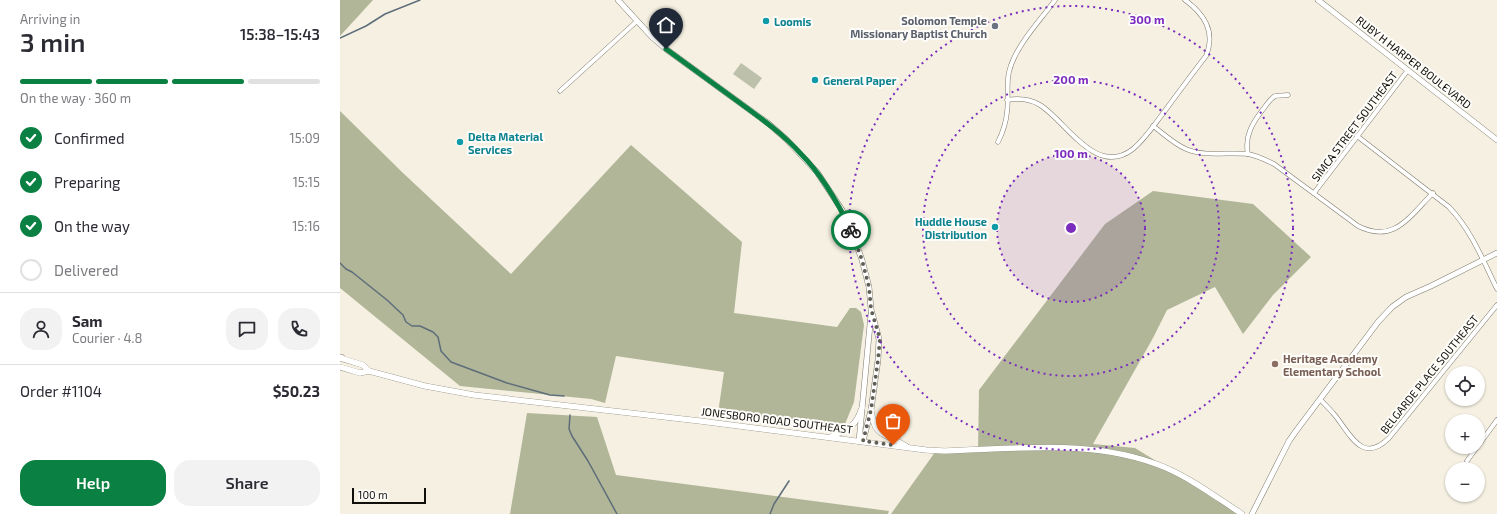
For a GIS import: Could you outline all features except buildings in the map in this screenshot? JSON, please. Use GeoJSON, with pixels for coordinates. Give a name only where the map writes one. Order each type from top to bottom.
{"type":"FeatureCollection","features":[{"type":"Feature","properties":{"kind":"main road","name":"JONESBORO ROAD SOUTHEAST"},"geometry":{"type":"LineString","coordinates":[[340,358],[363,365],[369,371]]}},
{"type":"Feature","properties":{"kind":"main road","name":"JONESBORO ROAD SOUTHEAST"},"geometry":{"type":"LineString","coordinates":[[340,367],[360,373],[369,371],[425,386],[474,395],[908,447],[944,451],[1057,446],[1085,448],[1122,454],[1144,460],[1180,475],[1242,514]]}},
{"type":"Feature","properties":{"kind":"main road"},"geometry":{"type":"LineString","coordinates":[[830,437],[851,428],[858,419],[862,408]]}},
{"type":"Feature","properties":{"kind":"main road"},"geometry":{"type":"LineString","coordinates":[[871,410],[873,423],[881,434],[908,447]]}},
{"type":"Feature","properties":{"kind":"street"},"geometry":{"type":"LineString","coordinates":[[618,0],[666,49],[769,124],[786,139],[817,172],[842,210],[864,265],[869,287],[871,309],[862,408],[861,441]]}},
{"type":"Feature","properties":{"kind":"street"},"geometry":{"type":"LineString","coordinates":[[998,142],[1006,120],[1009,73],[1017,51],[1056,0]]}},
{"type":"Feature","properties":{"kind":"street"},"geometry":{"type":"LineString","coordinates":[[1007,100],[1024,99],[1039,105],[1048,111],[1066,130],[1094,152],[1106,156],[1116,157],[1132,150],[1141,142],[1206,56],[1210,43],[1208,28],[1203,17],[1185,0]]}},
{"type":"Feature","properties":{"kind":"street","name":"RUBY H HARPER BOULEVARD"},"geometry":{"type":"LineString","coordinates":[[1318,0],[1497,140]]}},
{"type":"Feature","properties":{"kind":"street"},"geometry":{"type":"LineString","coordinates":[[560,91],[637,21]]}},
{"type":"Feature","properties":{"kind":"street","name":"SIMCA STREET SOUTHEAST"},"geometry":{"type":"LineString","coordinates":[[1314,193],[1408,70]]}},
{"type":"Feature","properties":{"kind":"street"},"geometry":{"type":"LineString","coordinates":[[1248,154],[1248,133],[1255,119],[1268,101],[1275,96],[1288,95]]}},
{"type":"Feature","properties":{"kind":"street"},"geometry":{"type":"LineString","coordinates":[[1153,126],[1172,141],[1190,150],[1201,152],[1248,154],[1274,164],[1358,226],[1368,231],[1380,233],[1390,231],[1401,225],[1433,193]]}},
{"type":"Feature","properties":{"kind":"street"},"geometry":{"type":"LineString","coordinates":[[1357,136],[1449,206],[1461,220],[1497,289]]}},
{"type":"Feature","properties":{"kind":"street"},"geometry":{"type":"LineString","coordinates":[[1252,514],[1289,441],[1374,327],[1392,307],[1406,297],[1497,253]]}},
{"type":"Feature","properties":{"kind":"street","name":"BELGARDE PLACE SOUTHEAST"},"geometry":{"type":"LineString","coordinates":[[1320,399],[1334,413],[1347,433],[1357,444],[1368,448],[1378,447],[1389,438],[1497,305]]}},
{"type":"Feature","properties":{"kind":"street"},"geometry":{"type":"LineString","coordinates":[[861,441],[871,410],[880,339],[871,309]]}},
{"type":"Feature","properties":{"kind":"street"},"geometry":{"type":"LineString","coordinates":[[865,384],[875,385]]}},
{"type":"Feature","properties":{"kind":"street"},"geometry":{"type":"LineString","coordinates":[[1485,436],[1497,420]]}},
{"type":"Feature","properties":{"kind":"street"},"geometry":{"type":"LineString","coordinates":[[1467,461],[1472,454]]}},
{"type":"Feature","properties":{"kind":"green space"},"geometry":{"type":"Polygon","coordinates":[[[340,0],[373,0],[340,36],[340,0]]]}},
{"type":"Feature","properties":{"kind":"green space"},"geometry":{"type":"Polygon","coordinates":[[[741,63],[762,78],[754,89],[733,74],[741,63]]]}},
{"type":"Feature","properties":{"kind":"green space"},"geometry":{"type":"Polygon","coordinates":[[[340,111],[403,173],[511,274],[631,145],[742,242],[734,313],[837,327],[850,308],[856,308],[861,312],[864,325],[854,402],[845,424],[718,413],[724,372],[616,356],[605,403],[591,399],[460,386],[340,288],[340,111]]]}},
{"type":"Feature","properties":{"kind":"green space"},"geometry":{"type":"Polygon","coordinates":[[[1153,191],[1253,204],[1311,257],[1273,295],[1243,334],[1215,287],[1167,310],[1153,338],[1093,444],[1135,448],[1242,514],[891,514],[938,448],[978,451],[979,390],[1105,224],[1153,191]]]}},
{"type":"Feature","properties":{"kind":"green space"},"geometry":{"type":"Polygon","coordinates":[[[527,413],[597,417],[616,475],[889,511],[888,514],[510,514],[527,413]]]}},
{"type":"Feature","properties":{"kind":"waterway"},"geometry":{"type":"LineString","coordinates":[[340,38],[366,26],[385,14],[420,0]]}},
{"type":"Feature","properties":{"kind":"waterway"},"geometry":{"type":"LineString","coordinates":[[340,263],[387,300],[403,315],[406,322],[412,326],[420,326],[433,332],[438,337],[441,351],[451,362],[507,383],[550,395],[564,396]]}},
{"type":"Feature","properties":{"kind":"waterway"},"geometry":{"type":"LineString","coordinates":[[570,415],[569,429],[572,436],[588,461],[617,514]]}},
{"type":"Feature","properties":{"kind":"waterway"},"geometry":{"type":"LineString","coordinates":[[770,514],[774,504],[789,481]]}},
{"type":"Feature","properties":{"kind":"way so far"},"geometry":{"type":"LineString","coordinates":[[851,230],[862,260],[869,287],[871,309],[880,339],[871,410],[863,441],[893,445]]}},
{"type":"Feature","properties":{"kind":"place","name":"Loomis"},"geometry":{"type":"Point","coordinates":[766,21]}},
{"type":"Feature","properties":{"kind":"place","name":"Solomon Temple Missionary Baptist Church"},"geometry":{"type":"Point","coordinates":[995,26]}},
{"type":"Feature","properties":{"kind":"place","name":"General Paper"},"geometry":{"type":"Point","coordinates":[815,80]}},
{"type":"Feature","properties":{"kind":"place","name":"Delta Material Services"},"geometry":{"type":"Point","coordinates":[460,142]}},
{"type":"Feature","properties":{"kind":"place","name":"Huddle House Distribution"},"geometry":{"type":"Point","coordinates":[995,227]}},
{"type":"Feature","properties":{"kind":"place","name":"Heritage Academy Elementary School"},"geometry":{"type":"Point","coordinates":[1275,364]}},
{"type":"Feature","properties":{"kind":"route"},"geometry":{"type":"LineString","coordinates":[[666,49],[769,124],[786,139],[817,172],[830,190],[842,210],[851,230]]}}]}
